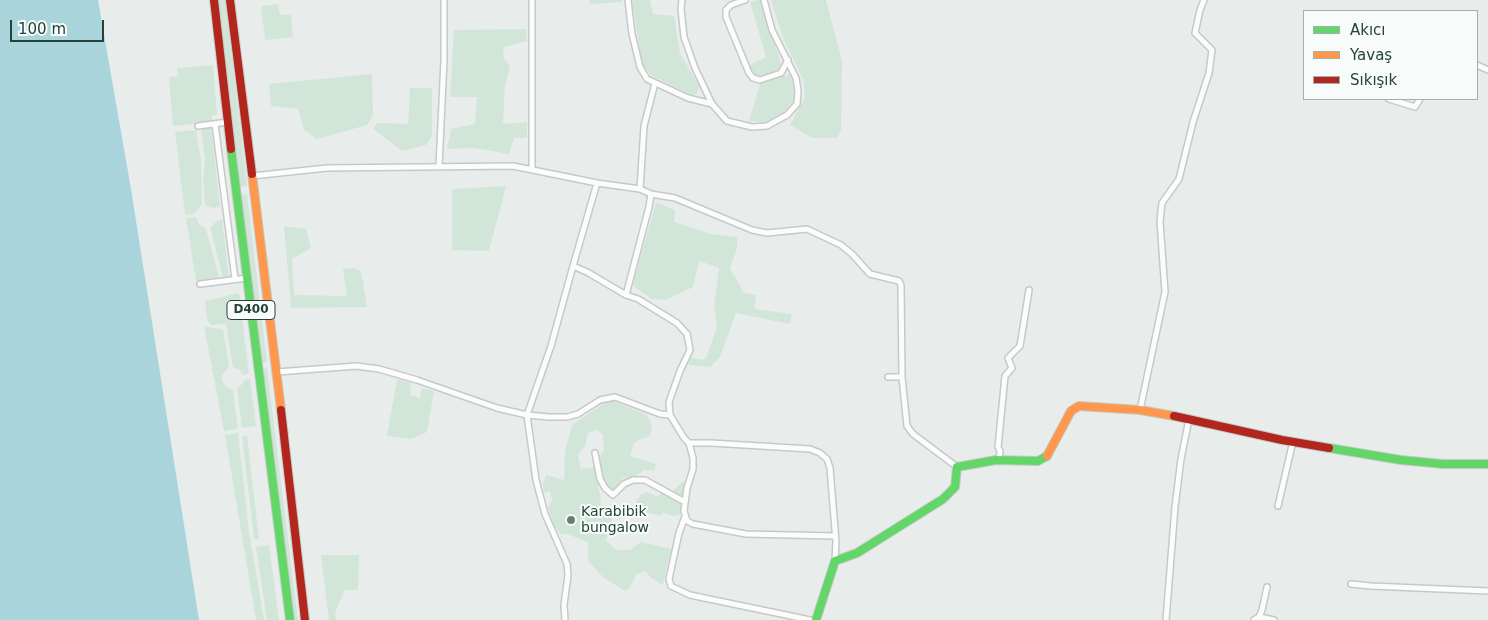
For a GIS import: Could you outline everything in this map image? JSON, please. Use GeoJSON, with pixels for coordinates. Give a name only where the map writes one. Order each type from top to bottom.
{"type":"FeatureCollection","features":[{"type":"Feature","properties":{"kind":"main road","name":"D400"},"geometry":{"type":"LineString","coordinates":[[214,0],[290,620]]}},
{"type":"Feature","properties":{"kind":"main road","name":"D400"},"geometry":{"type":"LineString","coordinates":[[230,0],[277,372],[305,620]]}},
{"type":"Feature","properties":{"kind":"main road"},"geometry":{"type":"LineString","coordinates":[[816,620],[835,561],[858,553],[943,499],[955,487],[957,467],[999,460],[1038,461],[1046,457],[1071,411],[1079,406],[1140,410],[1293,441],[1401,460],[1443,464],[1488,464]]}},
{"type":"Feature","properties":{"kind":"street"},"geometry":{"type":"LineString","coordinates":[[439,166],[444,0]]}},
{"type":"Feature","properties":{"kind":"street"},"geometry":{"type":"LineString","coordinates":[[532,0],[532,170]]}},
{"type":"Feature","properties":{"kind":"street"},"geometry":{"type":"LineString","coordinates":[[628,0],[632,34],[640,67],[647,79],[688,98],[712,104]]}},
{"type":"Feature","properties":{"kind":"street"},"geometry":{"type":"LineString","coordinates":[[682,0],[684,37],[695,68],[712,104],[727,121],[752,127],[767,126],[786,115],[797,104],[796,78],[772,30],[764,0]]}},
{"type":"Feature","properties":{"kind":"street"},"geometry":{"type":"LineString","coordinates":[[745,0],[731,5],[726,10],[726,17],[749,73],[753,78],[760,80],[781,73],[788,60]]}},
{"type":"Feature","properties":{"kind":"street"},"geometry":{"type":"LineString","coordinates":[[1140,410],[1165,292],[1160,221],[1162,203],[1180,179],[1193,122],[1209,73],[1212,50],[1195,33],[1204,0]]}},
{"type":"Feature","properties":{"kind":"street"},"geometry":{"type":"LineString","coordinates":[[640,188],[644,126],[655,83]]}},
{"type":"Feature","properties":{"kind":"street"},"geometry":{"type":"LineString","coordinates":[[1392,100],[1415,107],[1419,100]]}},
{"type":"Feature","properties":{"kind":"street"},"geometry":{"type":"LineString","coordinates":[[198,126],[228,122]]}},
{"type":"Feature","properties":{"kind":"street"},"geometry":{"type":"LineString","coordinates":[[215,124],[236,279]]}},
{"type":"Feature","properties":{"kind":"street"},"geometry":{"type":"LineString","coordinates":[[252,176],[327,168],[513,166],[597,183],[640,188],[651,194],[675,198],[752,230],[767,233],[807,229],[840,245],[852,254],[870,274],[899,281],[901,284],[902,377],[907,426],[913,434],[957,467]]}},
{"type":"Feature","properties":{"kind":"street"},"geometry":{"type":"LineString","coordinates":[[565,620],[564,605],[568,575],[567,564],[548,520],[536,480],[527,415],[551,346],[597,183]]}},
{"type":"Feature","properties":{"kind":"street"},"geometry":{"type":"LineString","coordinates":[[626,295],[651,194]]}},
{"type":"Feature","properties":{"kind":"street"},"geometry":{"type":"LineString","coordinates":[[573,266],[626,295],[638,299],[677,323],[687,334],[690,350],[669,402],[670,415],[689,443],[693,458],[693,469],[685,502],[685,517],[679,533],[669,579],[671,586],[690,596],[810,620]]}},
{"type":"Feature","properties":{"kind":"street"},"geometry":{"type":"LineString","coordinates":[[200,284],[247,278]]}},
{"type":"Feature","properties":{"kind":"street"},"geometry":{"type":"LineString","coordinates":[[999,460],[1000,451],[998,447],[1005,376],[1012,368],[1008,358],[1020,346],[1029,290]]}},
{"type":"Feature","properties":{"kind":"street"},"geometry":{"type":"LineString","coordinates":[[277,372],[356,366],[379,369],[417,380],[477,402],[527,415],[567,417],[578,414],[600,400],[616,397],[660,414],[670,415]]}},
{"type":"Feature","properties":{"kind":"street"},"geometry":{"type":"LineString","coordinates":[[888,377],[902,377]]}},
{"type":"Feature","properties":{"kind":"street"},"geometry":{"type":"LineString","coordinates":[[1166,620],[1180,469],[1189,419]]}},
{"type":"Feature","properties":{"kind":"street"},"geometry":{"type":"LineString","coordinates":[[1278,506],[1293,441]]}},
{"type":"Feature","properties":{"kind":"street"},"geometry":{"type":"LineString","coordinates":[[689,443],[711,442],[810,449],[820,453],[826,459],[830,468],[835,561]]}},
{"type":"Feature","properties":{"kind":"street"},"geometry":{"type":"LineString","coordinates":[[595,453],[600,479],[605,488],[613,495],[624,484],[633,480],[645,480],[685,502]]}},
{"type":"Feature","properties":{"kind":"street"},"geometry":{"type":"LineString","coordinates":[[685,517],[693,524],[746,534],[835,536]]}},
{"type":"Feature","properties":{"kind":"street"},"geometry":{"type":"LineString","coordinates":[[1351,584],[1488,591]]}},
{"type":"Feature","properties":{"kind":"street"},"geometry":{"type":"LineString","coordinates":[[1256,618],[1262,610],[1267,587]]}},
{"type":"Feature","properties":{"kind":"street"},"geometry":{"type":"LineString","coordinates":[[1256,618],[1274,620]]}},
{"type":"Feature","properties":{"kind":"green space"},"geometry":{"type":"Polygon","coordinates":[[[218,0],[225,0],[247,186],[240,187],[218,0]]]}},
{"type":"Feature","properties":{"kind":"green space"},"geometry":{"type":"Polygon","coordinates":[[[589,0],[622,0],[622,2],[591,4],[589,0]]]}},
{"type":"Feature","properties":{"kind":"green space"},"geometry":{"type":"Polygon","coordinates":[[[632,0],[650,0],[653,14],[674,16],[680,53],[699,86],[697,94],[692,95],[651,75],[642,64],[632,0]]]}},
{"type":"Feature","properties":{"kind":"green space"},"geometry":{"type":"Polygon","coordinates":[[[761,0],[781,64],[778,70],[758,77],[753,74],[748,66],[766,57],[750,2],[761,0]]]}},
{"type":"Feature","properties":{"kind":"green space"},"geometry":{"type":"Polygon","coordinates":[[[771,0],[826,0],[842,61],[841,130],[837,138],[812,138],[790,125],[805,97],[803,79],[783,38],[771,0]]]}},
{"type":"Feature","properties":{"kind":"green space"},"geometry":{"type":"Polygon","coordinates":[[[278,4],[280,15],[291,14],[293,37],[265,40],[261,6],[278,4]]]}},
{"type":"Feature","properties":{"kind":"green space"},"geometry":{"type":"Polygon","coordinates":[[[526,29],[527,41],[504,47],[503,57],[510,66],[505,85],[503,124],[527,122],[527,138],[514,138],[509,154],[474,148],[447,149],[451,129],[475,124],[477,97],[450,97],[454,30],[526,29]]]}},
{"type":"Feature","properties":{"kind":"green space"},"geometry":{"type":"Polygon","coordinates":[[[213,65],[217,115],[212,115],[212,122],[173,126],[169,77],[178,76],[177,68],[213,65]]]}},
{"type":"Feature","properties":{"kind":"green space"},"geometry":{"type":"Polygon","coordinates":[[[372,74],[373,115],[367,125],[317,139],[304,130],[298,109],[271,106],[269,84],[372,74]]]}},
{"type":"Feature","properties":{"kind":"green space"},"geometry":{"type":"Polygon","coordinates":[[[791,74],[794,91],[793,101],[783,113],[766,122],[749,121],[760,84],[791,74]]]}},
{"type":"Feature","properties":{"kind":"green space"},"geometry":{"type":"Polygon","coordinates":[[[410,88],[432,88],[432,136],[426,145],[402,151],[373,129],[377,123],[408,124],[410,88]]]}},
{"type":"Feature","properties":{"kind":"green space"},"geometry":{"type":"Polygon","coordinates":[[[211,127],[220,207],[212,208],[205,205],[203,181],[205,160],[201,129],[211,127]]]}},
{"type":"Feature","properties":{"kind":"green space"},"geometry":{"type":"Polygon","coordinates":[[[196,130],[201,159],[202,203],[194,214],[185,215],[175,132],[196,130]]]}},
{"type":"Feature","properties":{"kind":"green space"},"geometry":{"type":"Polygon","coordinates":[[[506,186],[489,251],[452,250],[452,189],[506,186]]]}},
{"type":"Feature","properties":{"kind":"green space"},"geometry":{"type":"Polygon","coordinates":[[[247,194],[267,362],[261,363],[241,195],[247,194]]]}},
{"type":"Feature","properties":{"kind":"green space"},"geometry":{"type":"Polygon","coordinates":[[[656,202],[675,210],[674,222],[711,234],[737,237],[737,248],[730,268],[744,293],[756,295],[754,309],[792,314],[790,324],[736,313],[720,357],[710,367],[688,365],[691,357],[702,360],[707,357],[717,326],[714,306],[719,268],[699,261],[693,287],[666,300],[652,299],[636,288],[633,284],[656,202]]]}},
{"type":"Feature","properties":{"kind":"green space"},"geometry":{"type":"Polygon","coordinates":[[[196,217],[199,224],[206,229],[219,277],[196,281],[186,218],[196,217]]]}},
{"type":"Feature","properties":{"kind":"green space"},"geometry":{"type":"Polygon","coordinates":[[[222,219],[229,277],[223,278],[210,227],[222,219]]]}},
{"type":"Feature","properties":{"kind":"green space"},"geometry":{"type":"Polygon","coordinates":[[[284,226],[306,229],[311,248],[292,259],[294,295],[347,296],[343,269],[354,268],[361,271],[367,307],[291,308],[284,226]]]}},
{"type":"Feature","properties":{"kind":"green space"},"geometry":{"type":"Polygon","coordinates":[[[239,293],[249,374],[243,375],[240,370],[233,367],[226,325],[212,325],[208,322],[205,301],[239,293]]]}},
{"type":"Feature","properties":{"kind":"green space"},"geometry":{"type":"Polygon","coordinates":[[[204,326],[223,330],[229,367],[222,375],[222,381],[233,390],[238,429],[224,431],[204,326]]]}},
{"type":"Feature","properties":{"kind":"green space"},"geometry":{"type":"Polygon","coordinates":[[[267,368],[298,620],[293,620],[262,369],[267,368]]]}},
{"type":"Feature","properties":{"kind":"green space"},"geometry":{"type":"Polygon","coordinates":[[[250,379],[256,426],[242,428],[237,389],[244,380],[250,379]]]}},
{"type":"Feature","properties":{"kind":"green space"},"geometry":{"type":"Polygon","coordinates":[[[397,379],[411,383],[410,395],[420,398],[422,388],[434,391],[427,432],[411,439],[387,436],[397,379]]]}},
{"type":"Feature","properties":{"kind":"green space"},"geometry":{"type":"Polygon","coordinates":[[[613,401],[647,415],[652,426],[650,436],[634,444],[630,456],[656,464],[654,471],[644,470],[634,477],[623,478],[618,487],[613,490],[607,487],[602,478],[600,456],[604,450],[603,434],[596,430],[588,433],[585,446],[578,455],[581,469],[595,467],[601,501],[599,511],[612,510],[613,513],[611,527],[606,540],[616,550],[630,550],[641,542],[671,549],[663,585],[651,578],[645,571],[636,575],[629,589],[625,591],[604,578],[588,561],[588,542],[567,534],[561,534],[555,527],[548,508],[552,501],[550,491],[544,493],[543,484],[546,475],[564,480],[565,451],[572,425],[605,402],[613,401]]]}},
{"type":"Feature","properties":{"kind":"green space"},"geometry":{"type":"Polygon","coordinates":[[[238,433],[249,532],[264,620],[256,620],[225,435],[238,433]]]}},
{"type":"Feature","properties":{"kind":"green space"},"geometry":{"type":"Polygon","coordinates":[[[247,435],[259,539],[254,539],[242,436],[247,435]]]}},
{"type":"Feature","properties":{"kind":"green space"},"geometry":{"type":"Polygon","coordinates":[[[683,481],[685,483],[680,514],[675,516],[663,513],[661,516],[631,509],[641,494],[648,492],[658,497],[662,493],[668,496],[683,481]]]}},
{"type":"Feature","properties":{"kind":"green space"},"geometry":{"type":"Polygon","coordinates":[[[269,545],[279,620],[267,620],[256,547],[269,545]]]}},
{"type":"Feature","properties":{"kind":"green space"},"geometry":{"type":"Polygon","coordinates":[[[321,555],[359,555],[358,590],[345,590],[335,612],[336,620],[329,620],[321,555]]]}},
{"type":"Feature","properties":{"kind":"water"},"geometry":{"type":"Polygon","coordinates":[[[0,0],[98,0],[131,189],[199,620],[0,620],[0,0]]]}},
{"type":"Feature","properties":{"kind":"traffic: fast"},"geometry":{"type":"LineString","coordinates":[[231,149],[290,620]]}},
{"type":"Feature","properties":{"kind":"traffic: fast"},"geometry":{"type":"LineString","coordinates":[[1329,448],[1401,460],[1443,464],[1488,464]]}},
{"type":"Feature","properties":{"kind":"traffic: fast"},"geometry":{"type":"LineString","coordinates":[[816,620],[835,561],[857,553],[943,499],[955,487],[957,467],[996,460],[1038,461],[1047,456]]}},
{"type":"Feature","properties":{"kind":"traffic: slow"},"geometry":{"type":"LineString","coordinates":[[252,174],[281,410]]}},
{"type":"Feature","properties":{"kind":"traffic: slow"},"geometry":{"type":"LineString","coordinates":[[1047,456],[1071,411],[1079,406],[1140,410],[1174,416]]}},
{"type":"Feature","properties":{"kind":"traffic: jam"},"geometry":{"type":"LineString","coordinates":[[214,0],[231,149]]}},
{"type":"Feature","properties":{"kind":"traffic: jam"},"geometry":{"type":"LineString","coordinates":[[230,0],[252,174]]}},
{"type":"Feature","properties":{"kind":"traffic: jam"},"geometry":{"type":"LineString","coordinates":[[281,410],[305,620]]}},
{"type":"Feature","properties":{"kind":"traffic: jam"},"geometry":{"type":"LineString","coordinates":[[1174,416],[1282,440],[1329,448]]}},
{"type":"Feature","properties":{"kind":"place","name":"Karabibik bungalow"},"geometry":{"type":"Point","coordinates":[571,520]}}]}
